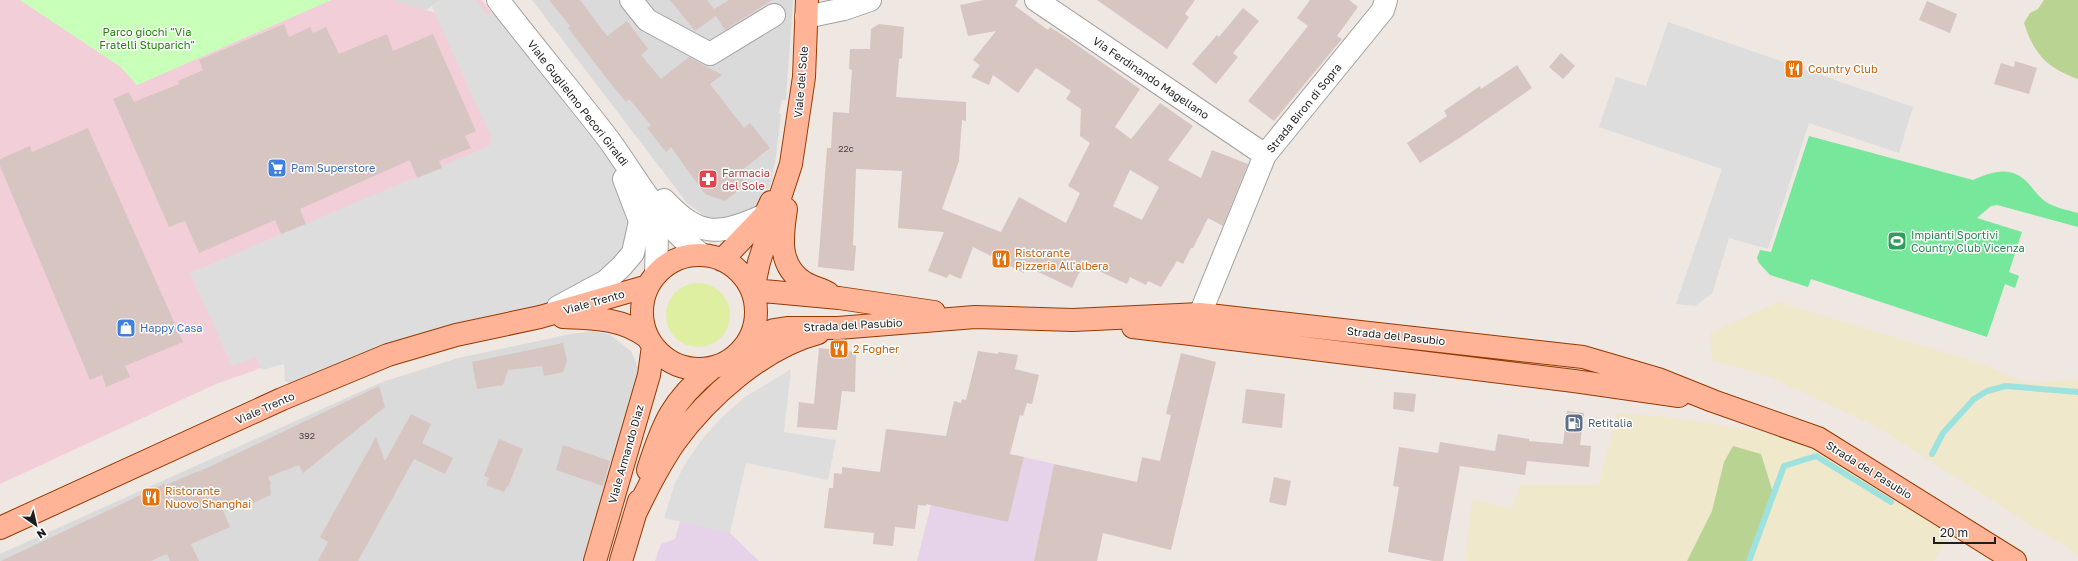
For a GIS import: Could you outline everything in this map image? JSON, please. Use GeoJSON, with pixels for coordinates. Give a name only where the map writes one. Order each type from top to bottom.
{"type":"FeatureCollection","features":[{"type":"Feature","properties":{"kind":"main road","name":"Viale del Sole"},"geometry":{"type":"LineString","coordinates":[[752,290],[759,262],[791,164],[804,77],[807,8]]}},
{"type":"Feature","properties":{"kind":"main road","name":"Viale del Sole"},"geometry":{"type":"LineString","coordinates":[[712,257],[765,215],[791,164]]}},
{"type":"Feature","properties":{"kind":"main road"},"geometry":{"type":"LineString","coordinates":[[791,164],[782,249],[785,260],[790,269],[804,282],[839,298]]}},
{"type":"Feature","properties":{"kind":"main road"},"geometry":{"type":"LineString","coordinates":[[650,342],[642,320],[642,302],[652,280],[677,259],[712,257]]}},
{"type":"Feature","properties":{"kind":"main road","name":"Strada del Pasubio"},"geometry":{"type":"LineString","coordinates":[[712,257],[740,272],[752,290],[757,307],[755,324],[749,341],[738,354]]}},
{"type":"Feature","properties":{"kind":"main road","name":"Viale Trento"},"geometry":{"type":"LineString","coordinates":[[0,528],[282,399],[388,355],[456,335],[540,317],[652,280]]}},
{"type":"Feature","properties":{"kind":"main road","name":"Strada del Pasubio"},"geometry":{"type":"LineString","coordinates":[[752,290],[839,298],[975,317],[1073,320],[1200,314],[1583,356],[1658,379],[1713,401],[1818,438],[2015,561]]}},
{"type":"Feature","properties":{"kind":"main road","name":"Viale Trento"},"geometry":{"type":"LineString","coordinates":[[540,317],[587,318],[619,322],[639,331],[650,342]]}},
{"type":"Feature","properties":{"kind":"main road","name":"Strada del Pasubio"},"geometry":{"type":"LineString","coordinates":[[650,342],[661,356],[685,368],[698,370],[711,369],[721,366],[774,330],[787,328],[838,328],[975,317]]}},
{"type":"Feature","properties":{"kind":"main road","name":"Strada del Pasubio"},"geometry":{"type":"LineString","coordinates":[[1073,320],[1566,380],[1713,401]]}},
{"type":"Feature","properties":{"kind":"main road"},"geometry":{"type":"LineString","coordinates":[[635,514],[653,477],[675,442],[702,410],[731,382],[764,358],[800,338],[838,328]]}},
{"type":"Feature","properties":{"kind":"main road","name":"Viale Armando Diaz"},"geometry":{"type":"LineString","coordinates":[[595,561],[649,375],[650,342]]}},
{"type":"Feature","properties":{"kind":"main road"},"geometry":{"type":"LineString","coordinates":[[621,561],[661,430],[676,404],[690,386],[711,369]]}},
{"type":"Feature","properties":{"kind":"street","name":"Viale Guglielmo Pecori Giraldi"},"geometry":{"type":"LineString","coordinates":[[498,0],[609,140],[655,208],[691,247],[712,257]]}},
{"type":"Feature","properties":{"kind":"street"},"geometry":{"type":"LineString","coordinates":[[631,0],[647,20],[710,54],[774,15]]}},
{"type":"Feature","properties":{"kind":"street"},"geometry":{"type":"LineString","coordinates":[[807,8],[844,9],[870,0]]}},
{"type":"Feature","properties":{"kind":"street","name":"Via Ferdinando Magellano"},"geometry":{"type":"LineString","coordinates":[[1036,0],[1265,155]]}},
{"type":"Feature","properties":{"kind":"street","name":"Strada Biron di Sopra"},"geometry":{"type":"LineString","coordinates":[[1200,314],[1265,155],[1383,10],[1386,0]]}},
{"type":"Feature","properties":{"kind":"street"},"geometry":{"type":"LineString","coordinates":[[609,140],[665,202],[695,225],[706,230],[723,230],[738,226],[765,215]]}},
{"type":"Feature","properties":{"kind":"street"},"geometry":{"type":"LineString","coordinates":[[540,317],[606,281],[633,253],[639,232],[639,217],[609,140]]}},
{"type":"Feature","properties":{"kind":"street","name":"Viale Guglielmo Pecori Giraldi"},"geometry":{"type":"LineString","coordinates":[[652,280],[657,235],[655,208]]}},
{"type":"Feature","properties":{"kind":"shaded area"},"geometry":{"type":"Polygon","coordinates":[[[0,0],[20,0],[121,67],[137,85],[331,0],[391,0],[436,13],[469,0],[482,0],[569,113],[409,316],[216,384],[0,484],[0,0]]]}},
{"type":"Feature","properties":{"kind":"shaded area"},"geometry":{"type":"Polygon","coordinates":[[[372,0],[441,0],[415,18],[372,0]]]}},
{"type":"Feature","properties":{"kind":"shaded area"},"geometry":{"type":"Polygon","coordinates":[[[441,0],[476,0],[487,15],[493,12],[629,186],[632,254],[566,302],[291,384],[285,381],[284,364],[262,370],[256,357],[232,366],[190,273],[489,146],[492,139],[432,7],[441,0]]]}},
{"type":"Feature","properties":{"kind":"shaded area"},"geometry":{"type":"Polygon","coordinates":[[[532,0],[793,0],[786,100],[782,100],[779,113],[781,114],[776,157],[770,186],[759,206],[743,219],[715,221],[706,217],[687,203],[532,0]]]}},
{"type":"Feature","properties":{"kind":"shaded area"},"geometry":{"type":"Polygon","coordinates":[[[1668,22],[1913,107],[1899,153],[1809,123],[1768,249],[1729,238],[1712,294],[1695,306],[1676,304],[1722,169],[1599,127],[1616,77],[1646,86],[1668,22]]]}},
{"type":"Feature","properties":{"kind":"shaded area"},"geometry":{"type":"Polygon","coordinates":[[[1778,302],[1979,363],[2029,384],[2078,379],[2078,555],[1875,426],[1770,377],[1712,360],[1710,333],[1778,302]]]}},
{"type":"Feature","properties":{"kind":"shaded area"},"geometry":{"type":"Polygon","coordinates":[[[593,331],[609,334],[631,351],[640,372],[588,561],[0,561],[0,554],[382,382],[458,358],[571,334],[593,331]]]}},
{"type":"Feature","properties":{"kind":"shaded area"},"geometry":{"type":"Polygon","coordinates":[[[791,369],[784,432],[836,440],[828,480],[746,463],[730,533],[664,518],[675,483],[688,459],[705,436],[721,418],[745,397],[791,369]]]}},
{"type":"Feature","properties":{"kind":"shaded area"},"geometry":{"type":"Polygon","coordinates":[[[1617,413],[1669,417],[1777,434],[1840,463],[1950,533],[1934,561],[1750,561],[1774,496],[1724,462],[1712,511],[1687,561],[1465,561],[1472,500],[1512,509],[1521,485],[1599,485],[1617,413]]]}},
{"type":"Feature","properties":{"kind":"shaded area"},"geometry":{"type":"Polygon","coordinates":[[[1024,457],[1054,464],[1034,561],[917,561],[933,497],[1008,521],[1024,457]]]}},
{"type":"Feature","properties":{"kind":"shaded area"},"geometry":{"type":"Polygon","coordinates":[[[680,521],[730,533],[759,561],[655,561],[661,544],[675,539],[680,521]]]}},
{"type":"Feature","properties":{"kind":"green space","name":"Parco giochi \"Via Fratelli Stuparich\""},"geometry":{"type":"Polygon","coordinates":[[[20,0],[331,0],[137,85],[121,67],[20,0]]]}},
{"type":"Feature","properties":{"kind":"green space"},"geometry":{"type":"Polygon","coordinates":[[[2044,0],[2078,0],[2078,79],[2067,75],[2050,65],[2037,51],[2028,34],[2024,23],[2030,13],[2038,9],[2044,0]]]}},
{"type":"Feature","properties":{"kind":"green space","name":"Impianti Sportivi Country Club Vicenza"},"geometry":{"type":"Polygon","coordinates":[[[1809,136],[1973,180],[1995,172],[2009,172],[2016,174],[2023,178],[2046,202],[2078,213],[2078,227],[1997,205],[1991,206],[1977,218],[2022,232],[2009,272],[2019,276],[2015,288],[2005,284],[1987,337],[1811,279],[1808,287],[1770,275],[1759,263],[1757,258],[1760,250],[1771,252],[1809,136]]]}},
{"type":"Feature","properties":{"kind":"green space"},"geometry":{"type":"Polygon","coordinates":[[[698,283],[710,285],[721,292],[728,303],[730,315],[728,327],[721,338],[710,345],[698,347],[686,345],[675,338],[668,327],[666,315],[668,303],[675,292],[686,285],[698,283]]]}},
{"type":"Feature","properties":{"kind":"green space"},"geometry":{"type":"Polygon","coordinates":[[[1733,446],[1761,454],[1774,496],[1750,561],[1687,561],[1712,511],[1724,462],[1733,446]]]}},
{"type":"Feature","properties":{"kind":"building"},"geometry":{"type":"Polygon","coordinates":[[[549,0],[580,0],[607,36],[627,21],[648,49],[641,55],[661,79],[689,57],[722,75],[710,84],[744,128],[750,123],[770,148],[738,173],[747,184],[725,201],[705,194],[671,147],[666,152],[647,128],[651,125],[629,99],[626,102],[607,79],[568,28],[570,26],[549,0]]]}},
{"type":"Feature","properties":{"kind":"building"},"geometry":{"type":"Polygon","coordinates":[[[670,0],[707,0],[714,9],[729,0],[772,0],[725,30],[716,16],[695,31],[670,0]]]}},
{"type":"Feature","properties":{"kind":"building"},"geometry":{"type":"Polygon","coordinates":[[[984,0],[1018,0],[1015,6],[1048,30],[1050,27],[1064,36],[1140,89],[1115,127],[1131,139],[1160,103],[1193,126],[1168,160],[1201,178],[1212,150],[1248,164],[1223,226],[1208,218],[1183,264],[1177,261],[1161,287],[1148,281],[1146,285],[1130,277],[1127,284],[1090,267],[1079,273],[1072,288],[1030,268],[1029,270],[1026,269],[1024,273],[973,247],[961,279],[949,274],[947,278],[928,271],[944,232],[898,228],[902,171],[856,169],[853,245],[856,246],[854,271],[818,267],[827,148],[831,148],[833,112],[849,113],[852,70],[849,69],[850,49],[870,49],[871,29],[879,24],[904,27],[902,58],[899,59],[896,97],[966,102],[966,121],[962,120],[959,161],[942,209],[1001,232],[1019,197],[1066,223],[1080,193],[1068,186],[1090,143],[1080,136],[1081,109],[1066,99],[1071,91],[1036,68],[1018,93],[993,75],[989,85],[971,77],[980,65],[973,60],[996,31],[968,36],[960,5],[984,0]],[[1130,170],[1113,206],[1142,220],[1159,187],[1130,170]]]}},
{"type":"Feature","properties":{"kind":"building"},"geometry":{"type":"Polygon","coordinates":[[[1097,0],[1195,0],[1185,14],[1189,17],[1167,49],[1097,0]]]}},
{"type":"Feature","properties":{"kind":"building"},"geometry":{"type":"Polygon","coordinates":[[[1310,0],[1349,0],[1358,7],[1337,36],[1342,39],[1274,121],[1248,101],[1308,26],[1297,18],[1310,0]]]}},
{"type":"Feature","properties":{"kind":"building"},"geometry":{"type":"Polygon","coordinates":[[[1927,1],[1957,14],[1950,33],[1919,20],[1927,1]]]}},
{"type":"Feature","properties":{"kind":"building"},"geometry":{"type":"Polygon","coordinates":[[[1243,8],[1259,21],[1233,53],[1238,57],[1216,84],[1192,64],[1217,35],[1219,37],[1243,8]]]}},
{"type":"Feature","properties":{"kind":"building","name":"Pam Superstore"},"geometry":{"type":"Polygon","coordinates":[[[284,24],[289,37],[310,27],[313,33],[326,27],[339,54],[387,34],[393,51],[433,34],[476,131],[465,136],[471,148],[439,161],[442,168],[417,178],[410,160],[300,209],[306,224],[281,234],[275,220],[199,253],[185,221],[169,227],[113,99],[129,92],[134,102],[179,84],[178,81],[203,70],[199,60],[284,24]]]}},
{"type":"Feature","properties":{"kind":"building"},"geometry":{"type":"Polygon","coordinates":[[[1561,53],[1575,66],[1563,79],[1549,67],[1561,53]]]}},
{"type":"Feature","properties":{"kind":"building"},"geometry":{"type":"Polygon","coordinates":[[[2015,61],[2037,68],[2029,94],[1994,84],[2001,63],[2014,67],[2015,61]]]}},
{"type":"Feature","properties":{"kind":"building"},"geometry":{"type":"Polygon","coordinates":[[[1517,65],[1532,88],[1461,137],[1420,163],[1407,143],[1447,116],[1444,111],[1480,86],[1481,89],[1517,65]]]}},
{"type":"Feature","properties":{"kind":"building"},"geometry":{"type":"Polygon","coordinates":[[[88,128],[183,342],[125,366],[130,377],[106,387],[102,375],[90,380],[0,166],[0,159],[30,146],[32,152],[88,128]]]}},
{"type":"Feature","properties":{"kind":"building"},"geometry":{"type":"Polygon","coordinates":[[[563,343],[567,361],[563,372],[544,376],[542,366],[508,370],[503,385],[477,389],[472,362],[563,343]]]}},
{"type":"Feature","properties":{"kind":"building"},"geometry":{"type":"Polygon","coordinates":[[[819,348],[856,352],[855,392],[842,391],[837,430],[797,427],[799,402],[814,404],[819,348]]]}},
{"type":"Feature","properties":{"kind":"building"},"geometry":{"type":"Polygon","coordinates":[[[978,351],[1018,355],[1015,369],[1039,375],[1032,404],[1027,403],[1023,416],[1020,415],[1010,454],[1024,457],[1008,522],[926,504],[926,506],[918,505],[915,529],[895,527],[893,546],[873,544],[874,533],[824,528],[829,488],[833,488],[834,473],[842,474],[842,467],[880,472],[886,429],[946,436],[954,401],[961,403],[962,399],[966,400],[978,351]]]}},
{"type":"Feature","properties":{"kind":"building"},"geometry":{"type":"Polygon","coordinates":[[[1181,353],[1216,362],[1171,550],[1103,533],[1097,561],[1034,561],[1054,464],[1137,482],[1142,457],[1160,461],[1171,415],[1166,414],[1181,353]]]}},
{"type":"Feature","properties":{"kind":"building"},"geometry":{"type":"Polygon","coordinates":[[[379,386],[385,407],[303,473],[299,465],[268,477],[271,484],[271,495],[253,503],[250,497],[222,508],[230,527],[191,544],[199,561],[170,561],[167,554],[151,561],[1,561],[164,484],[165,485],[209,467],[379,386]]]}},
{"type":"Feature","properties":{"kind":"building"},"geometry":{"type":"Polygon","coordinates":[[[1246,389],[1285,394],[1282,428],[1242,423],[1246,389]]]}},
{"type":"Feature","properties":{"kind":"building"},"geometry":{"type":"Polygon","coordinates":[[[1394,392],[1416,394],[1414,412],[1393,409],[1394,392]]]}},
{"type":"Feature","properties":{"kind":"building"},"geometry":{"type":"Polygon","coordinates":[[[1567,411],[1584,413],[1580,445],[1591,446],[1589,467],[1527,461],[1525,475],[1460,466],[1443,561],[1433,561],[1388,552],[1399,487],[1393,486],[1399,447],[1438,453],[1440,442],[1495,451],[1498,434],[1529,439],[1529,441],[1563,444],[1567,411]]]}},
{"type":"Feature","properties":{"kind":"building"},"geometry":{"type":"Polygon","coordinates":[[[411,414],[431,424],[422,443],[453,458],[445,474],[414,459],[358,561],[318,561],[328,542],[320,537],[376,437],[385,461],[411,414]]]}},
{"type":"Feature","properties":{"kind":"building"},"geometry":{"type":"Polygon","coordinates":[[[499,439],[523,449],[508,487],[507,486],[504,492],[486,485],[489,478],[484,476],[499,439]]]}},
{"type":"Feature","properties":{"kind":"building"},"geometry":{"type":"Polygon","coordinates":[[[563,445],[610,461],[603,486],[556,470],[563,445]]]}},
{"type":"Feature","properties":{"kind":"building"},"geometry":{"type":"Polygon","coordinates":[[[1274,477],[1291,481],[1286,506],[1269,502],[1274,477]]]}},
{"type":"Feature","properties":{"kind":"waterway"},"geometry":{"type":"LineString","coordinates":[[1932,454],[1943,433],[1974,399],[1987,391],[2006,386],[2078,392]]}},
{"type":"Feature","properties":{"kind":"waterway"},"geometry":{"type":"LineString","coordinates":[[1749,561],[1784,466],[1816,456],[1891,502]]}},
{"type":"Feature","properties":{"kind":"place","name":"Country Club"},"geometry":{"type":"Point","coordinates":[1794,69]}},
{"type":"Feature","properties":{"kind":"place","name":"Pam Superstore"},"geometry":{"type":"Point","coordinates":[277,168]}},
{"type":"Feature","properties":{"kind":"place","name":"Farmacia del Sole"},"geometry":{"type":"Point","coordinates":[708,179]}},
{"type":"Feature","properties":{"kind":"place","name":"Impianti Sportivi Country Club Vicenza"},"geometry":{"type":"Point","coordinates":[1897,241]}},
{"type":"Feature","properties":{"kind":"place","name":"Ristorante Pizzeria All'albera"},"geometry":{"type":"Point","coordinates":[1001,259]}},
{"type":"Feature","properties":{"kind":"place","name":"Happy Casa"},"geometry":{"type":"Point","coordinates":[126,328]}},
{"type":"Feature","properties":{"kind":"place","name":"2 Fogher"},"geometry":{"type":"Point","coordinates":[839,349]}},
{"type":"Feature","properties":{"kind":"place","name":"Retitalia"},"geometry":{"type":"Point","coordinates":[1574,423]}},
{"type":"Feature","properties":{"kind":"place","name":"Ristorante Nuovo Shanghai"},"geometry":{"type":"Point","coordinates":[151,497]}}]}
